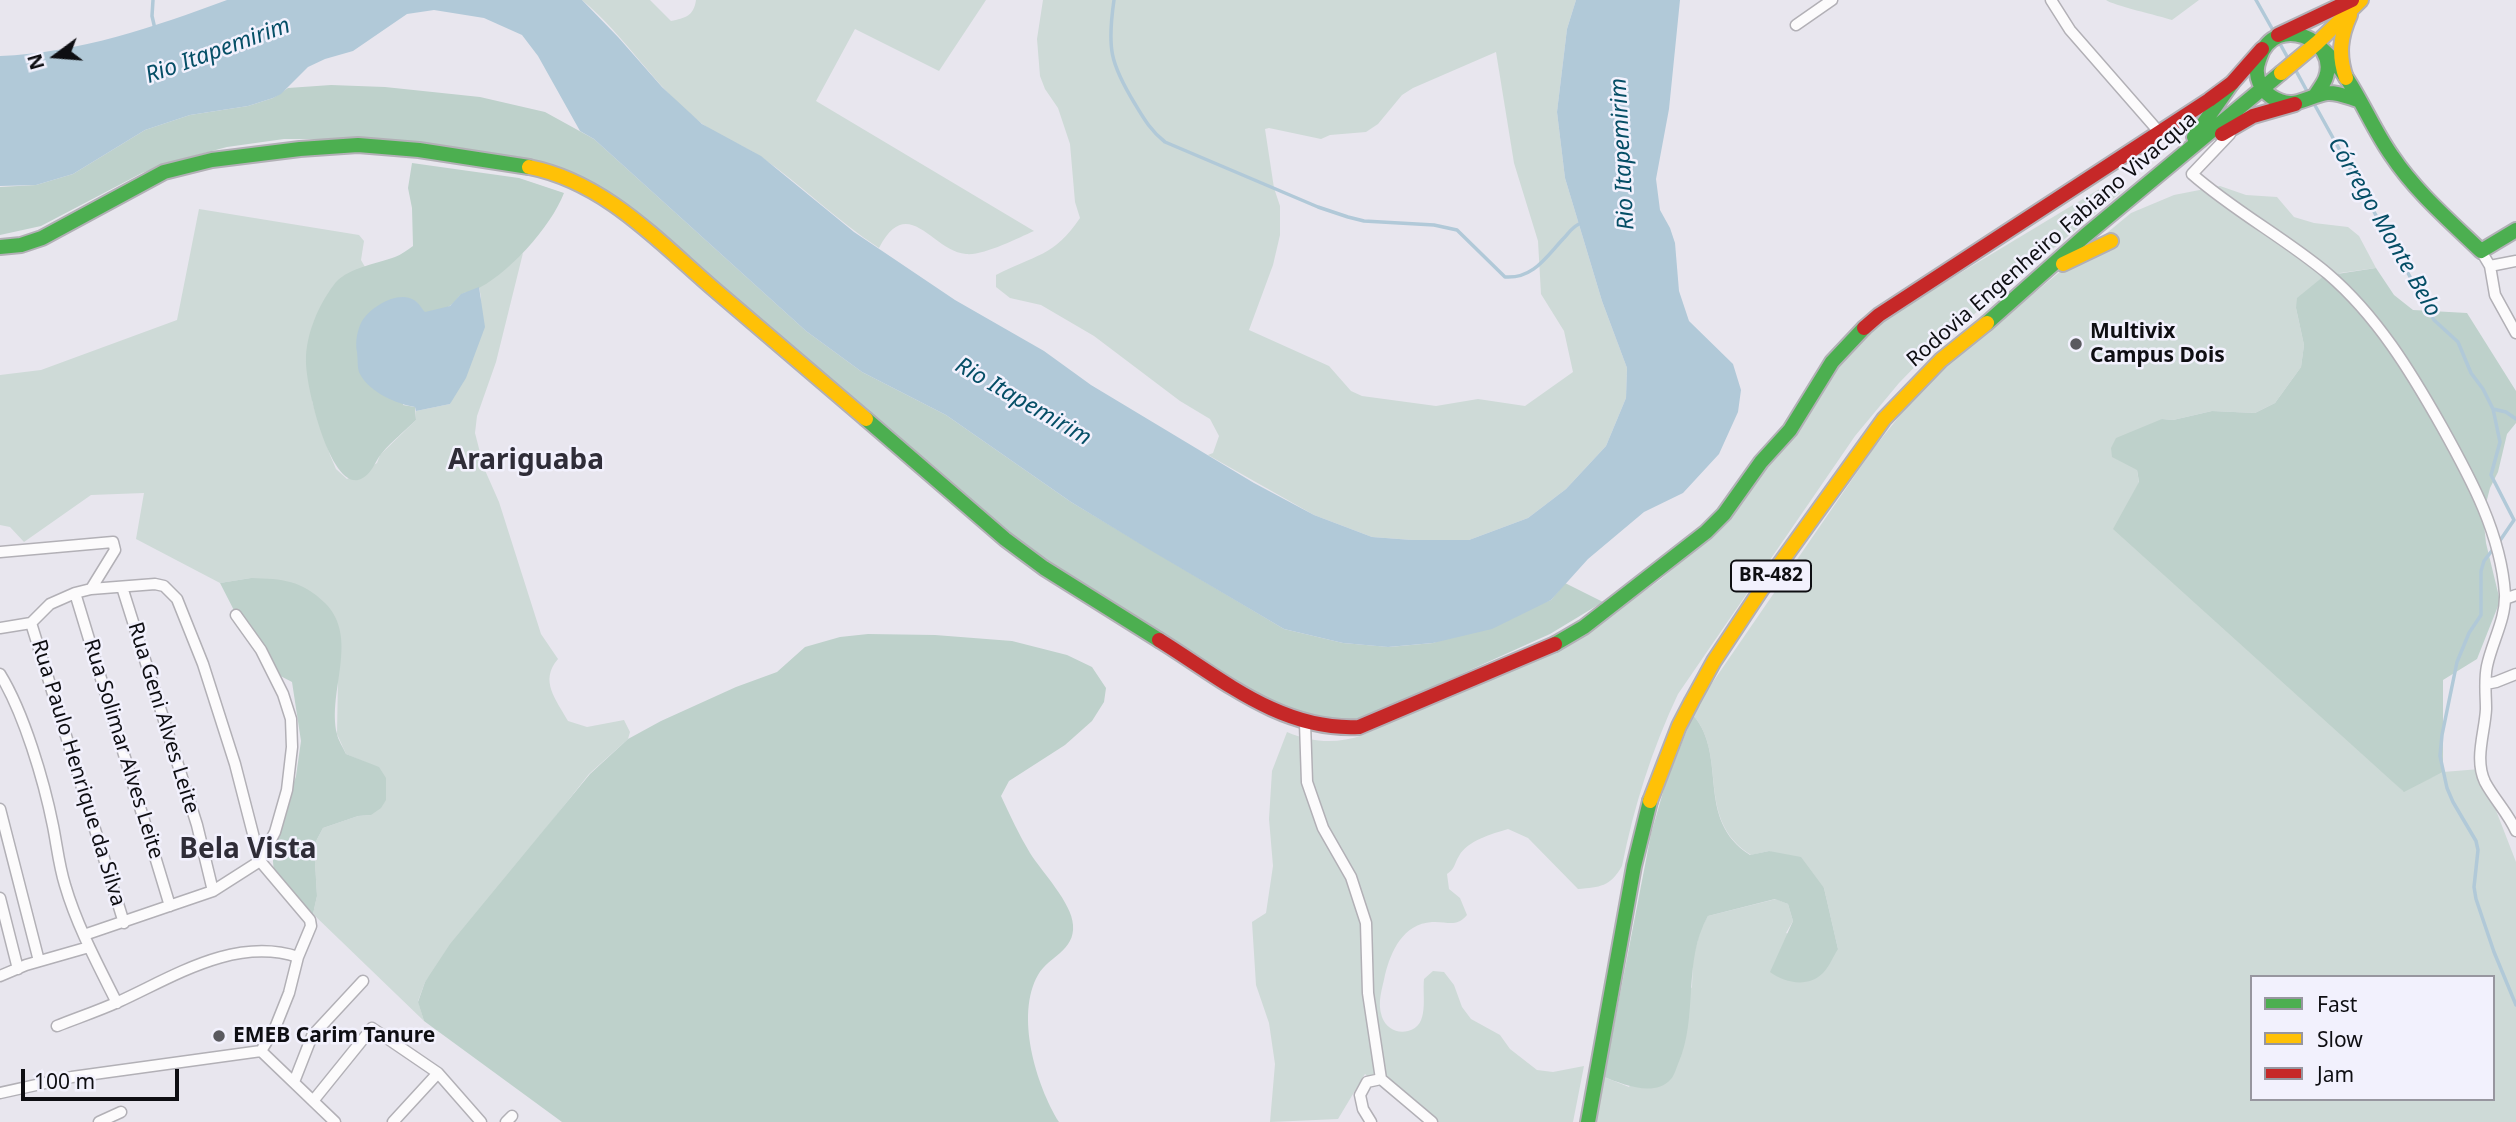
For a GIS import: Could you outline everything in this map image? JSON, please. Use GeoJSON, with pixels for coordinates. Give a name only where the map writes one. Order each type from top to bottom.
{"type":"FeatureCollection","features":[{"type":"Feature","properties":{"kind":"main road"},"geometry":{"type":"LineString","coordinates":[[2177,161],[2216,99],[2278,35],[2356,2]]}},
{"type":"Feature","properties":{"kind":"main road"},"geometry":{"type":"LineString","coordinates":[[2346,78],[2339,44],[2356,2]]}},
{"type":"Feature","properties":{"kind":"main road","name":"Rodovia Engenheiro Fabiano Vivacqua"},"geometry":{"type":"LineString","coordinates":[[1588,1122],[1631,880],[1647,810],[1679,726],[1714,661],[1761,590],[1884,419],[1941,360],[2250,99],[2319,46],[2356,2]]}},
{"type":"Feature","properties":{"kind":"main road"},"geometry":{"type":"LineString","coordinates":[[2278,35],[2296,33],[2308,37],[2336,63],[2392,158],[2481,251],[2516,230]]}},
{"type":"Feature","properties":{"kind":"main road"},"geometry":{"type":"LineString","coordinates":[[2315,96],[2327,76],[2327,64],[2319,46]]}},
{"type":"Feature","properties":{"kind":"main road"},"geometry":{"type":"LineString","coordinates":[[2262,50],[2256,69],[2263,89],[2272,98],[2295,104]]}},
{"type":"Feature","properties":{"kind":"main road"},"geometry":{"type":"LineString","coordinates":[[2177,161],[2265,111],[2315,96],[2336,93],[2358,100]]}},
{"type":"Feature","properties":{"kind":"main road"},"geometry":{"type":"LineString","coordinates":[[0,247],[29,241],[64,228],[139,184],[166,172],[194,163],[300,148],[361,145],[425,150],[540,169],[561,175],[601,194],[623,211],[1005,538],[1044,568],[1274,712],[1332,729],[1359,727],[1542,651],[1584,627],[1706,532],[1724,514],[1761,462],[1790,430],[1832,362],[1856,334],[1879,315],[2216,99],[2250,99]]}},
{"type":"Feature","properties":{"kind":"main road"},"geometry":{"type":"LineString","coordinates":[[2040,275],[2111,241]]}},
{"type":"Feature","properties":{"kind":"street"},"geometry":{"type":"LineString","coordinates":[[1796,25],[1832,0]]}},
{"type":"Feature","properties":{"kind":"street"},"geometry":{"type":"LineString","coordinates":[[2050,0],[2070,30],[2160,133]]}},
{"type":"Feature","properties":{"kind":"street"},"geometry":{"type":"LineString","coordinates":[[2242,122],[2192,174],[2330,276],[2367,314],[2404,361],[2465,468],[2485,511],[2502,570],[2505,598],[2501,622],[2487,667],[2486,711],[2480,750],[2484,781],[2516,831]]}},
{"type":"Feature","properties":{"kind":"street"},"geometry":{"type":"LineString","coordinates":[[2481,251],[2490,266],[2495,295],[2516,333]]}},
{"type":"Feature","properties":{"kind":"street"},"geometry":{"type":"LineString","coordinates":[[2490,266],[2516,261]]}},
{"type":"Feature","properties":{"kind":"street"},"geometry":{"type":"LineString","coordinates":[[0,552],[107,541],[114,544],[115,550],[92,589]]}},
{"type":"Feature","properties":{"kind":"street"},"geometry":{"type":"LineString","coordinates":[[0,628],[31,623],[50,604],[92,589],[155,584],[164,586],[177,599],[203,664],[260,861],[310,920],[311,926],[289,993],[275,1028],[261,1051]]}},
{"type":"Feature","properties":{"kind":"street","name":"Rua Geni Alves Leite"},"geometry":{"type":"LineString","coordinates":[[122,587],[197,825],[213,891]]}},
{"type":"Feature","properties":{"kind":"street","name":"Rua Solimar Alves Leite"},"geometry":{"type":"LineString","coordinates":[[75,593],[170,906]]}},
{"type":"Feature","properties":{"kind":"street"},"geometry":{"type":"LineString","coordinates":[[2505,598],[2516,595]]}},
{"type":"Feature","properties":{"kind":"street"},"geometry":{"type":"LineString","coordinates":[[84,935],[213,891],[260,861],[275,832],[287,790],[292,747],[291,719],[283,694],[261,650],[236,615]]}},
{"type":"Feature","properties":{"kind":"street","name":"Rua Paulo Henrique da Silva"},"geometry":{"type":"LineString","coordinates":[[31,623],[124,923]]}},
{"type":"Feature","properties":{"kind":"street"},"geometry":{"type":"LineString","coordinates":[[0,674],[9,689],[42,779],[64,881],[89,947],[117,1003]]}},
{"type":"Feature","properties":{"kind":"street"},"geometry":{"type":"LineString","coordinates":[[2486,684],[2516,674]]}},
{"type":"Feature","properties":{"kind":"street"},"geometry":{"type":"LineString","coordinates":[[1305,723],[1307,782],[1323,828],[1351,877],[1366,923],[1368,993],[1381,1079],[1432,1122]]}},
{"type":"Feature","properties":{"kind":"street"},"geometry":{"type":"LineString","coordinates":[[0,809],[39,961]]}},
{"type":"Feature","properties":{"kind":"street"},"geometry":{"type":"LineString","coordinates":[[0,898],[18,969]]}},
{"type":"Feature","properties":{"kind":"street"},"geometry":{"type":"LineString","coordinates":[[0,976],[39,961],[89,947]]}},
{"type":"Feature","properties":{"kind":"street"},"geometry":{"type":"LineString","coordinates":[[57,1026],[117,1003],[196,965],[235,955],[282,951],[299,957]]}},
{"type":"Feature","properties":{"kind":"street"},"geometry":{"type":"LineString","coordinates":[[294,1082],[312,1036],[363,981]]}},
{"type":"Feature","properties":{"kind":"street"},"geometry":{"type":"LineString","coordinates":[[313,1101],[372,1028],[438,1073],[481,1122]]}},
{"type":"Feature","properties":{"kind":"street"},"geometry":{"type":"LineString","coordinates":[[261,1051],[335,1122]]}},
{"type":"Feature","properties":{"kind":"street"},"geometry":{"type":"LineString","coordinates":[[0,1093],[72,1077],[261,1051]]}},
{"type":"Feature","properties":{"kind":"street"},"geometry":{"type":"LineString","coordinates":[[393,1122],[438,1073]]}},
{"type":"Feature","properties":{"kind":"street"},"geometry":{"type":"LineString","coordinates":[[1371,1122],[1363,1109],[1360,1095],[1367,1082],[1381,1079]]}},
{"type":"Feature","properties":{"kind":"street"},"geometry":{"type":"LineString","coordinates":[[99,1122],[121,1112]]}},
{"type":"Feature","properties":{"kind":"shaded area"},"geometry":{"type":"Polygon","coordinates":[[[582,0],[650,0],[671,21],[688,15],[696,0],[986,0],[939,71],[855,29],[816,101],[1034,231],[991,249],[966,254],[954,251],[910,224],[900,225],[890,232],[879,248],[761,157],[715,132],[684,109],[613,29],[582,0]]]}},
{"type":"Feature","properties":{"kind":"shaded area"},"geometry":{"type":"Polygon","coordinates":[[[1043,0],[1576,0],[1567,29],[1557,112],[1565,178],[1602,301],[1627,368],[1626,398],[1606,446],[1566,489],[1528,518],[1469,540],[1372,537],[1314,515],[1208,455],[1213,453],[1219,436],[1210,419],[1180,401],[1094,336],[1041,305],[1010,298],[996,287],[996,275],[1052,248],[1080,218],[1075,202],[1070,144],[1058,108],[1040,76],[1037,39],[1043,0]],[[1496,52],[1413,88],[1402,95],[1378,124],[1366,132],[1330,135],[1321,139],[1265,129],[1274,188],[1280,206],[1280,235],[1273,265],[1249,330],[1329,366],[1351,391],[1362,396],[1436,406],[1478,399],[1525,406],[1573,372],[1564,331],[1541,294],[1538,241],[1514,163],[1496,52]]]}},
{"type":"Feature","properties":{"kind":"shaded area"},"geometry":{"type":"Polygon","coordinates":[[[2106,0],[2199,0],[2172,20],[2106,0]]]}},
{"type":"Feature","properties":{"kind":"shaded area"},"geometry":{"type":"Polygon","coordinates":[[[331,85],[385,87],[480,97],[545,112],[594,139],[806,331],[862,372],[946,415],[1071,502],[1284,629],[1343,643],[1389,647],[1433,643],[1551,600],[1565,583],[1603,602],[1550,634],[1357,721],[1303,722],[1027,549],[576,181],[345,139],[284,139],[227,147],[174,161],[142,173],[41,226],[0,235],[0,187],[36,185],[73,174],[145,130],[190,115],[248,106],[273,98],[288,88],[331,85]]]}},
{"type":"Feature","properties":{"kind":"shaded area"},"geometry":{"type":"Polygon","coordinates":[[[412,163],[519,178],[564,193],[538,235],[500,274],[473,291],[462,294],[453,304],[442,309],[425,313],[415,301],[403,405],[415,407],[416,420],[386,449],[367,475],[358,480],[347,478],[329,451],[314,410],[307,372],[308,341],[318,312],[338,280],[361,267],[397,256],[413,246],[412,208],[408,188],[412,163]]]}},
{"type":"Feature","properties":{"kind":"shaded area"},"geometry":{"type":"Polygon","coordinates":[[[2111,182],[2120,193],[1931,350],[1899,383],[1855,436],[1678,694],[1645,778],[1622,866],[1613,878],[1598,886],[1578,889],[1528,838],[1508,829],[1495,833],[1481,838],[1463,850],[1447,874],[1449,889],[1460,898],[1467,915],[1455,923],[1432,922],[1413,928],[1395,948],[1380,996],[1382,1017],[1386,1024],[1400,1032],[1415,1028],[1424,1010],[1424,979],[1433,971],[1444,972],[1454,985],[1462,1007],[1471,1019],[1500,1035],[1510,1049],[1537,1070],[1553,1072],[1584,1066],[1573,1122],[1423,1122],[1365,1074],[1338,1119],[1270,1122],[1275,1064],[1269,1023],[1256,985],[1252,922],[1266,913],[1273,866],[1269,819],[1272,771],[1287,732],[1325,741],[1363,735],[1556,648],[1599,623],[1660,580],[1698,547],[1847,350],[1879,322],[2111,182]]]}},
{"type":"Feature","properties":{"kind":"shaded area"},"geometry":{"type":"Polygon","coordinates":[[[2220,186],[2246,195],[2277,197],[2294,217],[2314,223],[2348,227],[2359,236],[2376,268],[2340,273],[2296,308],[2304,345],[2301,367],[2275,403],[2255,413],[2212,411],[2173,420],[2162,419],[2137,470],[2139,483],[2129,502],[2403,791],[2443,772],[2480,769],[2516,862],[2516,1122],[1595,1122],[1604,1077],[1629,1087],[1692,987],[1693,958],[1701,928],[1708,916],[1776,899],[1788,904],[1793,921],[1786,933],[1838,949],[1824,888],[1769,851],[1751,855],[1734,840],[1723,824],[1717,806],[1709,750],[1693,715],[1697,705],[1873,449],[1905,409],[1946,366],[2131,213],[2174,195],[2220,186]]]}},
{"type":"Feature","properties":{"kind":"shaded area"},"geometry":{"type":"Polygon","coordinates":[[[199,209],[359,235],[364,241],[361,260],[365,267],[351,273],[312,401],[336,469],[347,479],[377,463],[380,455],[416,420],[416,411],[450,404],[481,297],[479,287],[523,253],[496,362],[477,416],[475,433],[484,468],[499,502],[541,634],[558,659],[550,675],[551,690],[555,698],[568,721],[587,727],[624,720],[630,732],[628,739],[589,774],[425,982],[418,1001],[424,1021],[313,914],[317,896],[314,845],[323,828],[358,816],[371,815],[379,768],[346,754],[337,734],[338,679],[251,578],[220,583],[136,539],[144,493],[91,495],[24,542],[10,527],[0,525],[0,375],[41,370],[177,320],[199,209]]]}},
{"type":"Feature","properties":{"kind":"shaded area"},"geometry":{"type":"Polygon","coordinates":[[[2376,268],[2394,295],[2413,310],[2467,313],[2516,391],[2516,423],[2507,434],[2498,472],[2490,488],[2483,515],[2486,543],[2500,601],[2477,659],[2443,680],[2443,772],[2404,792],[2113,529],[2139,482],[2137,470],[2112,457],[2111,448],[2116,438],[2162,419],[2173,420],[2212,411],[2255,413],[2275,403],[2301,367],[2304,345],[2296,308],[2297,298],[2324,276],[2376,268]]]}},
{"type":"Feature","properties":{"kind":"shaded area"},"geometry":{"type":"Polygon","coordinates":[[[251,578],[282,580],[299,585],[325,603],[335,617],[342,648],[335,717],[338,736],[346,754],[379,767],[386,778],[386,800],[381,808],[371,815],[358,816],[323,828],[314,845],[317,896],[313,914],[285,888],[274,873],[272,850],[296,776],[301,741],[292,682],[263,667],[220,583],[251,578]]]}},
{"type":"Feature","properties":{"kind":"shaded area"},"geometry":{"type":"Polygon","coordinates":[[[868,634],[935,635],[1012,641],[1067,655],[1092,667],[1106,688],[1104,702],[1092,721],[1065,745],[1009,781],[1001,796],[1030,853],[1068,907],[1073,925],[1073,934],[1066,947],[1038,975],[1031,991],[1028,1010],[1028,1029],[1036,1070],[1059,1122],[562,1122],[424,1021],[418,1002],[425,982],[450,944],[590,774],[628,739],[736,687],[777,672],[805,647],[840,637],[868,634]]]}},
{"type":"Feature","properties":{"kind":"shaded area"},"geometry":{"type":"Polygon","coordinates":[[[1693,715],[1709,750],[1717,806],[1723,824],[1733,840],[1750,855],[1769,851],[1801,857],[1824,888],[1838,949],[1827,968],[1817,978],[1804,982],[1789,981],[1770,972],[1793,921],[1788,904],[1775,899],[1708,916],[1695,952],[1688,1028],[1675,1072],[1664,1085],[1638,1088],[1604,1077],[1651,834],[1665,785],[1693,715]]]}},
{"type":"Feature","properties":{"kind":"water","name":"Rio Itapemirim"},"geometry":{"type":"Polygon","coordinates":[[[227,0],[582,0],[662,87],[702,124],[761,156],[854,232],[955,300],[1044,351],[1091,385],[1254,483],[1314,515],[1372,537],[1469,540],[1528,518],[1566,489],[1606,446],[1626,398],[1627,368],[1602,301],[1565,178],[1557,112],[1567,29],[1576,0],[1680,0],[1669,109],[1656,179],[1660,210],[1675,243],[1679,291],[1689,321],[1733,364],[1741,390],[1738,412],[1719,454],[1683,493],[1644,512],[1588,559],[1551,600],[1492,629],[1433,643],[1388,647],[1343,643],[1284,629],[1071,502],[946,415],[862,372],[806,331],[594,139],[580,131],[538,56],[522,35],[484,18],[434,10],[407,14],[353,51],[308,67],[281,94],[273,98],[248,106],[190,115],[145,130],[73,174],[36,185],[0,186],[0,56],[59,50],[116,37],[227,0]]]}},
{"type":"Feature","properties":{"kind":"water"},"geometry":{"type":"Polygon","coordinates":[[[479,287],[485,327],[466,378],[450,404],[416,411],[415,407],[384,396],[364,380],[358,369],[356,341],[362,321],[378,305],[393,298],[408,297],[425,312],[450,306],[461,294],[479,287]]]}},
{"type":"Feature","properties":{"kind":"waterway"},"geometry":{"type":"LineString","coordinates":[[153,0],[155,29]]}},
{"type":"Feature","properties":{"kind":"waterway"},"geometry":{"type":"LineString","coordinates":[[1114,0],[1112,55],[1120,77],[1145,120],[1165,142],[1318,207],[1348,217],[1364,221],[1434,225],[1457,230],[1505,277],[1515,277],[1531,271],[1579,224]]}},
{"type":"Feature","properties":{"kind":"waterway","name":"Córrego Monte Belo"},"geometry":{"type":"LineString","coordinates":[[2256,0],[2274,32]]}},
{"type":"Feature","properties":{"kind":"waterway","name":"Córrego Monte Belo"},"geometry":{"type":"LineString","coordinates":[[2279,42],[2289,60]]}},
{"type":"Feature","properties":{"kind":"waterway","name":"Córrego Monte Belo"},"geometry":{"type":"LineString","coordinates":[[2295,69],[2308,93]]}},
{"type":"Feature","properties":{"kind":"waterway","name":"Córrego Monte Belo"},"geometry":{"type":"LineString","coordinates":[[2312,100],[2434,320],[2458,342],[2471,373],[2493,409],[2500,442],[2491,475],[2514,520],[2499,542]]}},
{"type":"Feature","properties":{"kind":"waterway"},"geometry":{"type":"LineString","coordinates":[[2493,409],[2506,412],[2516,419]]}},
{"type":"Feature","properties":{"kind":"waterway","name":"Córrego Monte Belo"},"geometry":{"type":"LineString","coordinates":[[2494,548],[2484,561],[2481,571],[2481,615],[2469,633],[2457,662],[2440,756],[2447,788],[2476,841],[2476,899],[2516,1005]]}},
{"type":"Feature","properties":{"kind":"traffic: fast"},"geometry":{"type":"LineString","coordinates":[[2315,96],[2326,77],[2328,63],[2323,52],[2315,42],[2304,36],[2278,36],[2268,44],[2257,65],[2258,78],[2271,97],[2292,103],[2331,93],[2358,100]]}},
{"type":"Feature","properties":{"kind":"traffic: fast"},"geometry":{"type":"LineString","coordinates":[[2321,48],[2342,72],[2401,169],[2434,206],[2481,251],[2516,230]]}},
{"type":"Feature","properties":{"kind":"traffic: fast"},"geometry":{"type":"LineString","coordinates":[[1987,323],[2086,235],[2281,73]]}},
{"type":"Feature","properties":{"kind":"traffic: fast"},"geometry":{"type":"LineString","coordinates":[[2194,137],[2232,83]]}},
{"type":"Feature","properties":{"kind":"traffic: fast"},"geometry":{"type":"LineString","coordinates":[[0,247],[21,245],[42,238],[164,172],[212,160],[358,145],[419,150],[529,167]]}},
{"type":"Feature","properties":{"kind":"traffic: fast"},"geometry":{"type":"LineString","coordinates":[[1555,644],[1584,627],[1706,532],[1724,514],[1761,462],[1790,430],[1832,362],[1864,328]]}},
{"type":"Feature","properties":{"kind":"traffic: fast"},"geometry":{"type":"LineString","coordinates":[[866,419],[1005,539],[1044,568],[1159,640]]}},
{"type":"Feature","properties":{"kind":"traffic: fast"},"geometry":{"type":"LineString","coordinates":[[1588,1122],[1634,866],[1650,801]]}},
{"type":"Feature","properties":{"kind":"traffic: slow"},"geometry":{"type":"LineString","coordinates":[[2281,73],[2317,43],[2361,0]]}},
{"type":"Feature","properties":{"kind":"traffic: slow"},"geometry":{"type":"LineString","coordinates":[[2346,78],[2341,46],[2350,15]]}},
{"type":"Feature","properties":{"kind":"traffic: slow"},"geometry":{"type":"LineString","coordinates":[[529,167],[582,186],[629,216],[866,419]]}},
{"type":"Feature","properties":{"kind":"traffic: slow"},"geometry":{"type":"LineString","coordinates":[[2063,264],[2111,241]]}},
{"type":"Feature","properties":{"kind":"traffic: slow"},"geometry":{"type":"LineString","coordinates":[[1650,801],[1679,726],[1692,701],[1714,661],[1761,590],[1884,419],[1941,360],[1987,323]]}},
{"type":"Feature","properties":{"kind":"traffic: jam"},"geometry":{"type":"LineString","coordinates":[[2278,35],[2352,0]]}},
{"type":"Feature","properties":{"kind":"traffic: jam"},"geometry":{"type":"LineString","coordinates":[[1864,328],[1879,315],[2209,100],[2232,83],[2262,49]]}},
{"type":"Feature","properties":{"kind":"traffic: jam"},"geometry":{"type":"LineString","coordinates":[[2222,134],[2253,116],[2295,104]]}},
{"type":"Feature","properties":{"kind":"traffic: jam"},"geometry":{"type":"LineString","coordinates":[[1159,640],[1229,686],[1278,712],[1304,721],[1359,727],[1555,644]]}},
{"type":"Feature","properties":{"kind":"place","name":"Multivix Campus Dois"},"geometry":{"type":"Point","coordinates":[2076,344]}},
{"type":"Feature","properties":{"kind":"place","name":"EMEB Carim Tanure"},"geometry":{"type":"Point","coordinates":[219,1036]}},
{"type":"Feature","properties":{"kind":"district","name":"Arariguaba"},"geometry":{"type":"Point","coordinates":[526,461]}},
{"type":"Feature","properties":{"kind":"district","name":"Bela Vista"},"geometry":{"type":"Point","coordinates":[248,850]}}]}
